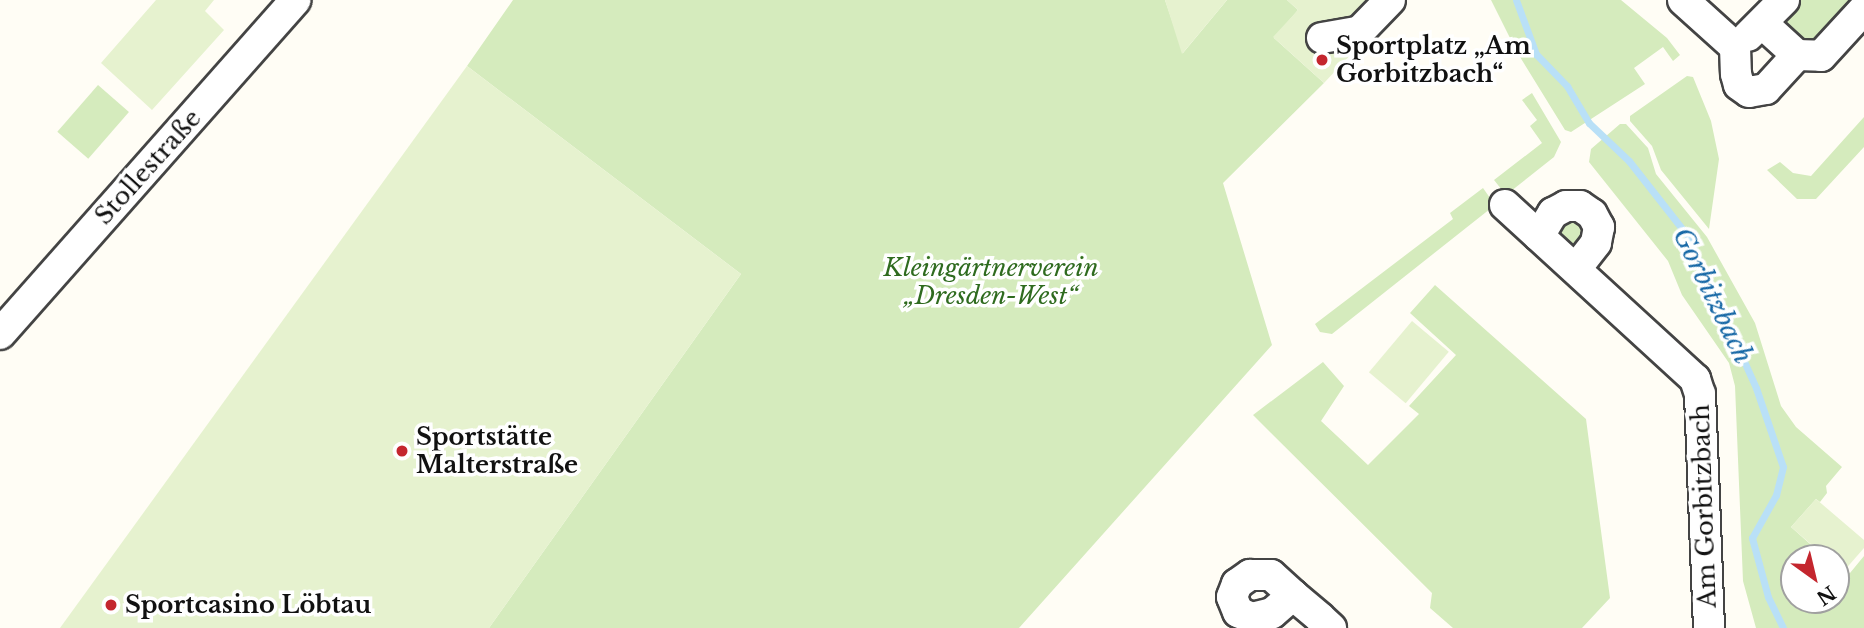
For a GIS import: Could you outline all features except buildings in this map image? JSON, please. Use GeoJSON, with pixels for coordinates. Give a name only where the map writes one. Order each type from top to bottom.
{"type":"FeatureCollection","features":[{"type":"Feature","properties":{"kind":"street","name":"Stollestraße"},"geometry":{"type":"LineString","coordinates":[[0,334],[296,0]]}},
{"type":"Feature","properties":{"kind":"street"},"geometry":{"type":"LineString","coordinates":[[1322,38],[1360,31],[1390,0]]}},
{"type":"Feature","properties":{"kind":"street"},"geometry":{"type":"LineString","coordinates":[[1683,0],[1734,47],[1735,74],[1739,85],[1749,92],[1766,89],[1797,55]]}},
{"type":"Feature","properties":{"kind":"street"},"geometry":{"type":"LineString","coordinates":[[1734,47],[1784,0]]}},
{"type":"Feature","properties":{"kind":"street"},"geometry":{"type":"LineString","coordinates":[[1762,23],[1797,55],[1821,56],[1864,9]]}},
{"type":"Feature","properties":{"kind":"street","name":"Am Gorbitzbach"},"geometry":{"type":"LineString","coordinates":[[1505,205],[1695,379],[1700,394],[1709,628]]}},
{"type":"Feature","properties":{"kind":"street"},"geometry":{"type":"LineString","coordinates":[[1539,236],[1553,213],[1566,206],[1580,206],[1592,214],[1599,227],[1596,243],[1576,269]]}},
{"type":"Feature","properties":{"kind":"street"},"geometry":{"type":"LineString","coordinates":[[1293,594],[1331,628]]}},
{"type":"Feature","properties":{"kind":"green space"},"geometry":{"type":"Polygon","coordinates":[[[156,0],[214,0],[205,11],[224,30],[152,110],[101,63],[156,0]]]}},
{"type":"Feature","properties":{"kind":"green space","name":"Kleingärtnerverein „Dresden-West“"},"geometry":{"type":"Polygon","coordinates":[[[513,0],[1165,0],[1183,53],[1227,0],[1287,0],[1298,10],[1274,38],[1324,83],[1223,183],[1272,345],[1019,628],[489,628],[741,274],[467,66],[513,0]]]}},
{"type":"Feature","properties":{"kind":"green space"},"geometry":{"type":"Polygon","coordinates":[[[1165,0],[1227,0],[1182,54],[1165,0]]]}},
{"type":"Feature","properties":{"kind":"green space","name":"Sportplatz „Am Gorbitzbach“"},"geometry":{"type":"Polygon","coordinates":[[[1287,0],[1402,0],[1324,83],[1273,37],[1298,10],[1287,0]]]}},
{"type":"Feature","properties":{"kind":"green space"},"geometry":{"type":"Polygon","coordinates":[[[1491,0],[1621,0],[1667,38],[1680,55],[1673,61],[1663,47],[1634,68],[1645,84],[1571,132],[1565,130],[1517,52],[1491,0]]]}},
{"type":"Feature","properties":{"kind":"green space"},"geometry":{"type":"Polygon","coordinates":[[[1784,0],[1864,0],[1821,56],[1762,23],[1784,0]]]}},
{"type":"Feature","properties":{"kind":"green space","name":"Sportstätte Malterstraße"},"geometry":{"type":"Polygon","coordinates":[[[467,66],[741,274],[489,628],[60,628],[467,66]]]}},
{"type":"Feature","properties":{"kind":"green space"},"geometry":{"type":"Polygon","coordinates":[[[1687,76],[1693,77],[1711,121],[1719,159],[1709,229],[1661,170],[1652,146],[1630,121],[1630,116],[1687,76]]]}},
{"type":"Feature","properties":{"kind":"green space"},"geometry":{"type":"Polygon","coordinates":[[[98,85],[129,112],[88,159],[57,132],[98,85]]]}},
{"type":"Feature","properties":{"kind":"green space"},"geometry":{"type":"Polygon","coordinates":[[[1532,93],[1561,142],[1554,157],[1506,195],[1494,180],[1542,143],[1530,126],[1537,120],[1522,100],[1532,93]]]}},
{"type":"Feature","properties":{"kind":"green space"},"geometry":{"type":"Polygon","coordinates":[[[1864,117],[1864,147],[1816,199],[1797,199],[1767,170],[1780,162],[1793,173],[1811,176],[1864,117]]]}},
{"type":"Feature","properties":{"kind":"green space"},"geometry":{"type":"Polygon","coordinates":[[[1620,124],[1626,124],[1648,148],[1656,174],[1707,237],[1755,323],[1781,406],[1796,427],[1842,467],[1826,486],[1827,493],[1820,502],[1816,499],[1791,527],[1810,544],[1780,544],[1780,614],[1850,614],[1850,573],[1864,556],[1864,628],[1756,628],[1743,581],[1735,386],[1729,363],[1682,295],[1668,261],[1589,162],[1591,149],[1620,124]]]}},
{"type":"Feature","properties":{"kind":"green space"},"geometry":{"type":"Polygon","coordinates":[[[1483,188],[1495,205],[1332,334],[1320,332],[1315,324],[1453,219],[1450,213],[1483,188]]]}},
{"type":"Feature","properties":{"kind":"green space"},"geometry":{"type":"Polygon","coordinates":[[[1570,215],[1590,229],[1574,248],[1557,236],[1558,225],[1570,215]]]}},
{"type":"Feature","properties":{"kind":"green space"},"geometry":{"type":"Polygon","coordinates":[[[1435,285],[1586,419],[1610,598],[1582,628],[1453,628],[1430,608],[1432,593],[1253,415],[1323,362],[1344,386],[1321,421],[1368,465],[1419,414],[1409,406],[1456,355],[1410,313],[1435,285]]]}},
{"type":"Feature","properties":{"kind":"green space"},"geometry":{"type":"Polygon","coordinates":[[[1412,321],[1449,352],[1406,403],[1369,372],[1412,321]]]}},
{"type":"Feature","properties":{"kind":"green space"},"geometry":{"type":"Polygon","coordinates":[[[1816,499],[1864,540],[1864,548],[1850,564],[1850,544],[1811,544],[1791,527],[1816,499]]]}},
{"type":"Feature","properties":{"kind":"waterway","name":"Gorbitzbach"},"geometry":{"type":"LineString","coordinates":[[1516,0],[1536,54],[1567,86],[1589,123],[1629,161],[1687,235],[1756,388],[1783,467],[1776,495],[1752,538],[1768,597],[1783,628]]}},
{"type":"Feature","properties":{"kind":"place","name":"Sportplatz „Am Gorbitzbach“"},"geometry":{"type":"Point","coordinates":[1322,60]}},
{"type":"Feature","properties":{"kind":"place","name":"Sportstätte Malterstraße"},"geometry":{"type":"Point","coordinates":[402,451]}},
{"type":"Feature","properties":{"kind":"place","name":"Sportcasino Löbtau"},"geometry":{"type":"Point","coordinates":[111,605]}}]}
